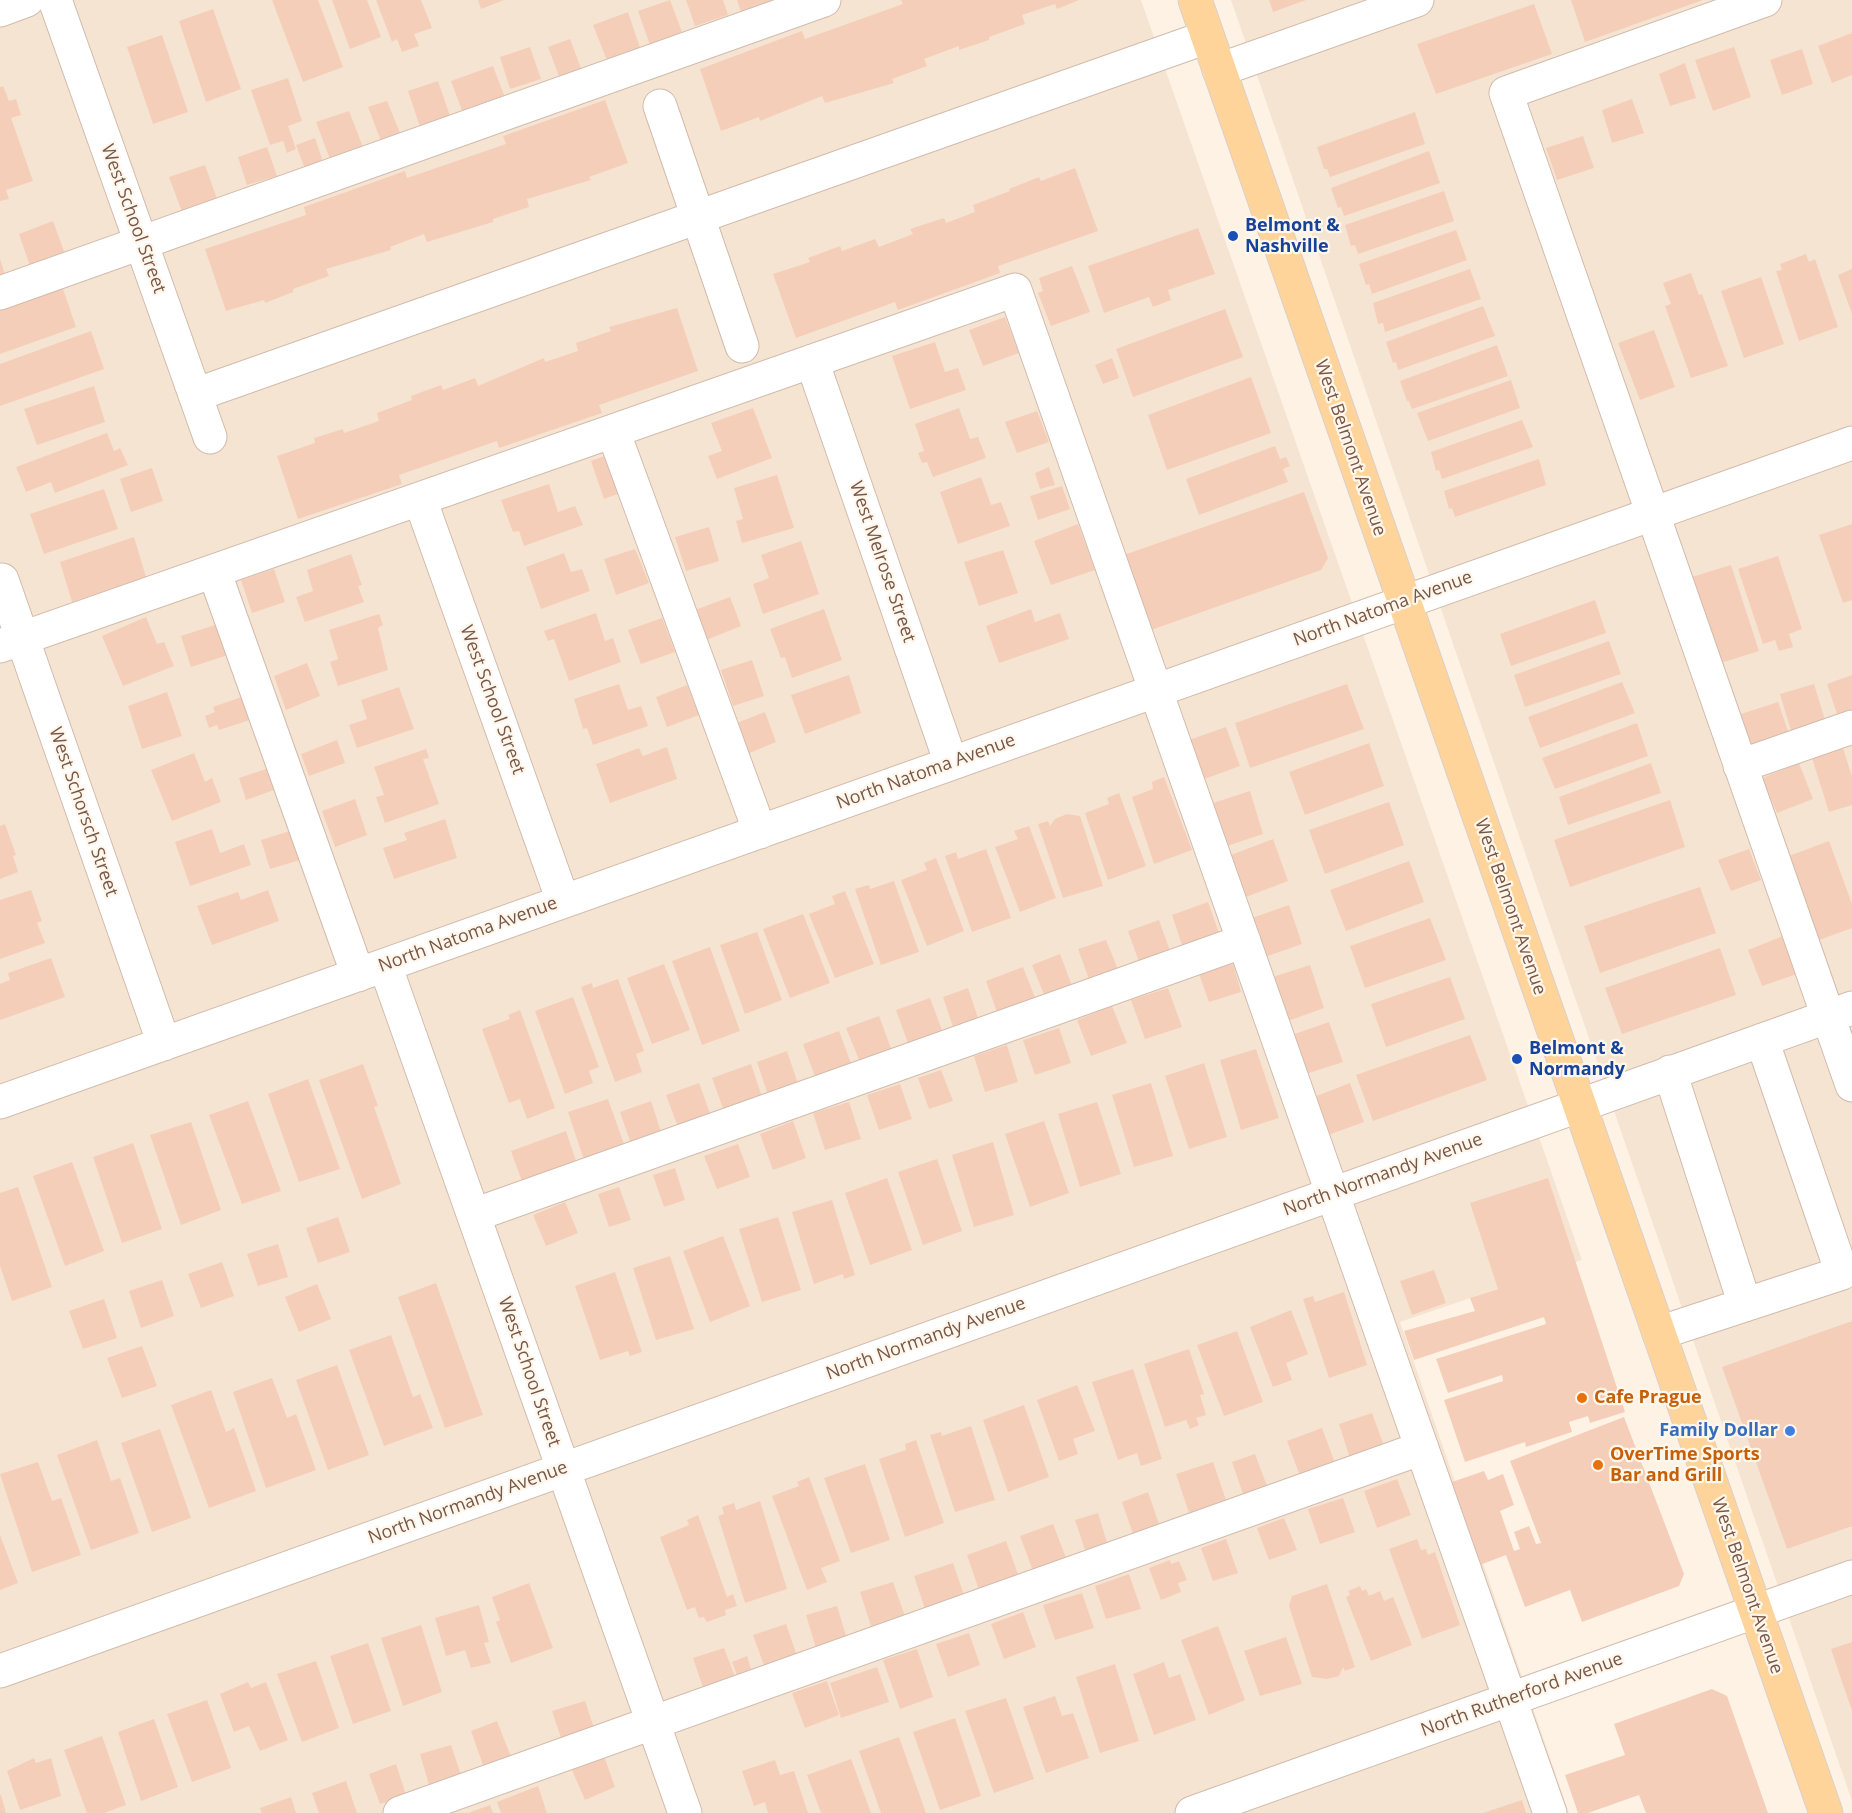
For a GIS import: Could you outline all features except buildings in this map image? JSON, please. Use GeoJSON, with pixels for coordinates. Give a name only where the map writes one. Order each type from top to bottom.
{"type":"FeatureCollection","features":[{"type":"Feature","properties":{"kind":"main road","name":"West Belmont Avenue"},"geometry":{"type":"LineString","coordinates":[[1195,0],[1826,1813]]}},
{"type":"Feature","properties":{"kind":"street"},"geometry":{"type":"LineString","coordinates":[[0,9],[27,0]]}},
{"type":"Feature","properties":{"kind":"street","name":"West School Street"},"geometry":{"type":"LineString","coordinates":[[56,0],[210,437]]}},
{"type":"Feature","properties":{"kind":"street"},"geometry":{"type":"LineString","coordinates":[[0,293],[824,0]]}},
{"type":"Feature","properties":{"kind":"street"},"geometry":{"type":"LineString","coordinates":[[1219,70],[1417,0]]}},
{"type":"Feature","properties":{"kind":"street"},"geometry":{"type":"LineString","coordinates":[[1765,0],[1506,93],[1740,766],[1840,1012],[1852,1085]]}},
{"type":"Feature","properties":{"kind":"street"},"geometry":{"type":"LineString","coordinates":[[195,395],[1208,37]]}},
{"type":"Feature","properties":{"kind":"street"},"geometry":{"type":"LineString","coordinates":[[660,106],[742,346]]}},
{"type":"Feature","properties":{"kind":"street"},"geometry":{"type":"LineString","coordinates":[[11,642],[1015,290],[1550,1813]]}},
{"type":"Feature","properties":{"kind":"street","name":"West Melrose Street"},"geometry":{"type":"LineString","coordinates":[[812,361],[951,763]]}},
{"type":"Feature","properties":{"kind":"street"},"geometry":{"type":"LineString","coordinates":[[613,431],[760,832]]}},
{"type":"Feature","properties":{"kind":"street","name":"North Natoma Avenue"},"geometry":{"type":"LineString","coordinates":[[0,1102],[1852,443]]}},
{"type":"Feature","properties":{"kind":"street","name":"West School Street"},"geometry":{"type":"LineString","coordinates":[[420,499],[563,901]]}},
{"type":"Feature","properties":{"kind":"street","name":"West School Street"},"geometry":{"type":"LineString","coordinates":[[214,571],[371,970],[474,1215],[685,1813]]}},
{"type":"Feature","properties":{"kind":"street","name":"West Schorsch Street"},"geometry":{"type":"LineString","coordinates":[[2,580],[11,642],[164,1044]]}},
{"type":"Feature","properties":{"kind":"street"},"geometry":{"type":"LineString","coordinates":[[1740,766],[1852,727]]}},
{"type":"Feature","properties":{"kind":"street"},"geometry":{"type":"LineString","coordinates":[[474,1215],[1244,942]]}},
{"type":"Feature","properties":{"kind":"street","name":"North Normandy Avenue"},"geometry":{"type":"LineString","coordinates":[[0,1671],[1840,1012]]}},
{"type":"Feature","properties":{"kind":"street"},"geometry":{"type":"LineString","coordinates":[[1659,1333],[1842,1274],[1762,1040]]}},
{"type":"Feature","properties":{"kind":"street"},"geometry":{"type":"LineString","coordinates":[[1670,1072],[1745,1305]]}},
{"type":"Feature","properties":{"kind":"street"},"geometry":{"type":"LineString","coordinates":[[400,1813],[1422,1448]]}},
{"type":"Feature","properties":{"kind":"street","name":"North Rutherford Avenue"},"geometry":{"type":"LineString","coordinates":[[1192,1813],[1852,1577]]}},
{"type":"Feature","properties":{"kind":"shaded area"},"geometry":{"type":"Polygon","coordinates":[[[0,0],[1141,0],[1582,1260],[1400,1322],[1569,1813],[0,1813],[0,0]]]}},
{"type":"Feature","properties":{"kind":"shaded area"},"geometry":{"type":"Polygon","coordinates":[[[1231,0],[1852,0],[1852,1801],[1231,0]]]}},
{"type":"Feature","properties":{"kind":"place","name":"Belmont & Nashville"},"geometry":{"type":"Point","coordinates":[1233,236]}},
{"type":"Feature","properties":{"kind":"place","name":"Belmont & Normandy"},"geometry":{"type":"Point","coordinates":[1517,1059]}},
{"type":"Feature","properties":{"kind":"place","name":"Cafe Prague"},"geometry":{"type":"Point","coordinates":[1582,1398]}},
{"type":"Feature","properties":{"kind":"place","name":"Family Dollar"},"geometry":{"type":"Point","coordinates":[1790,1431]}},
{"type":"Feature","properties":{"kind":"place","name":"OverTime Sports Bar and Grill"},"geometry":{"type":"Point","coordinates":[1598,1465]}}]}
